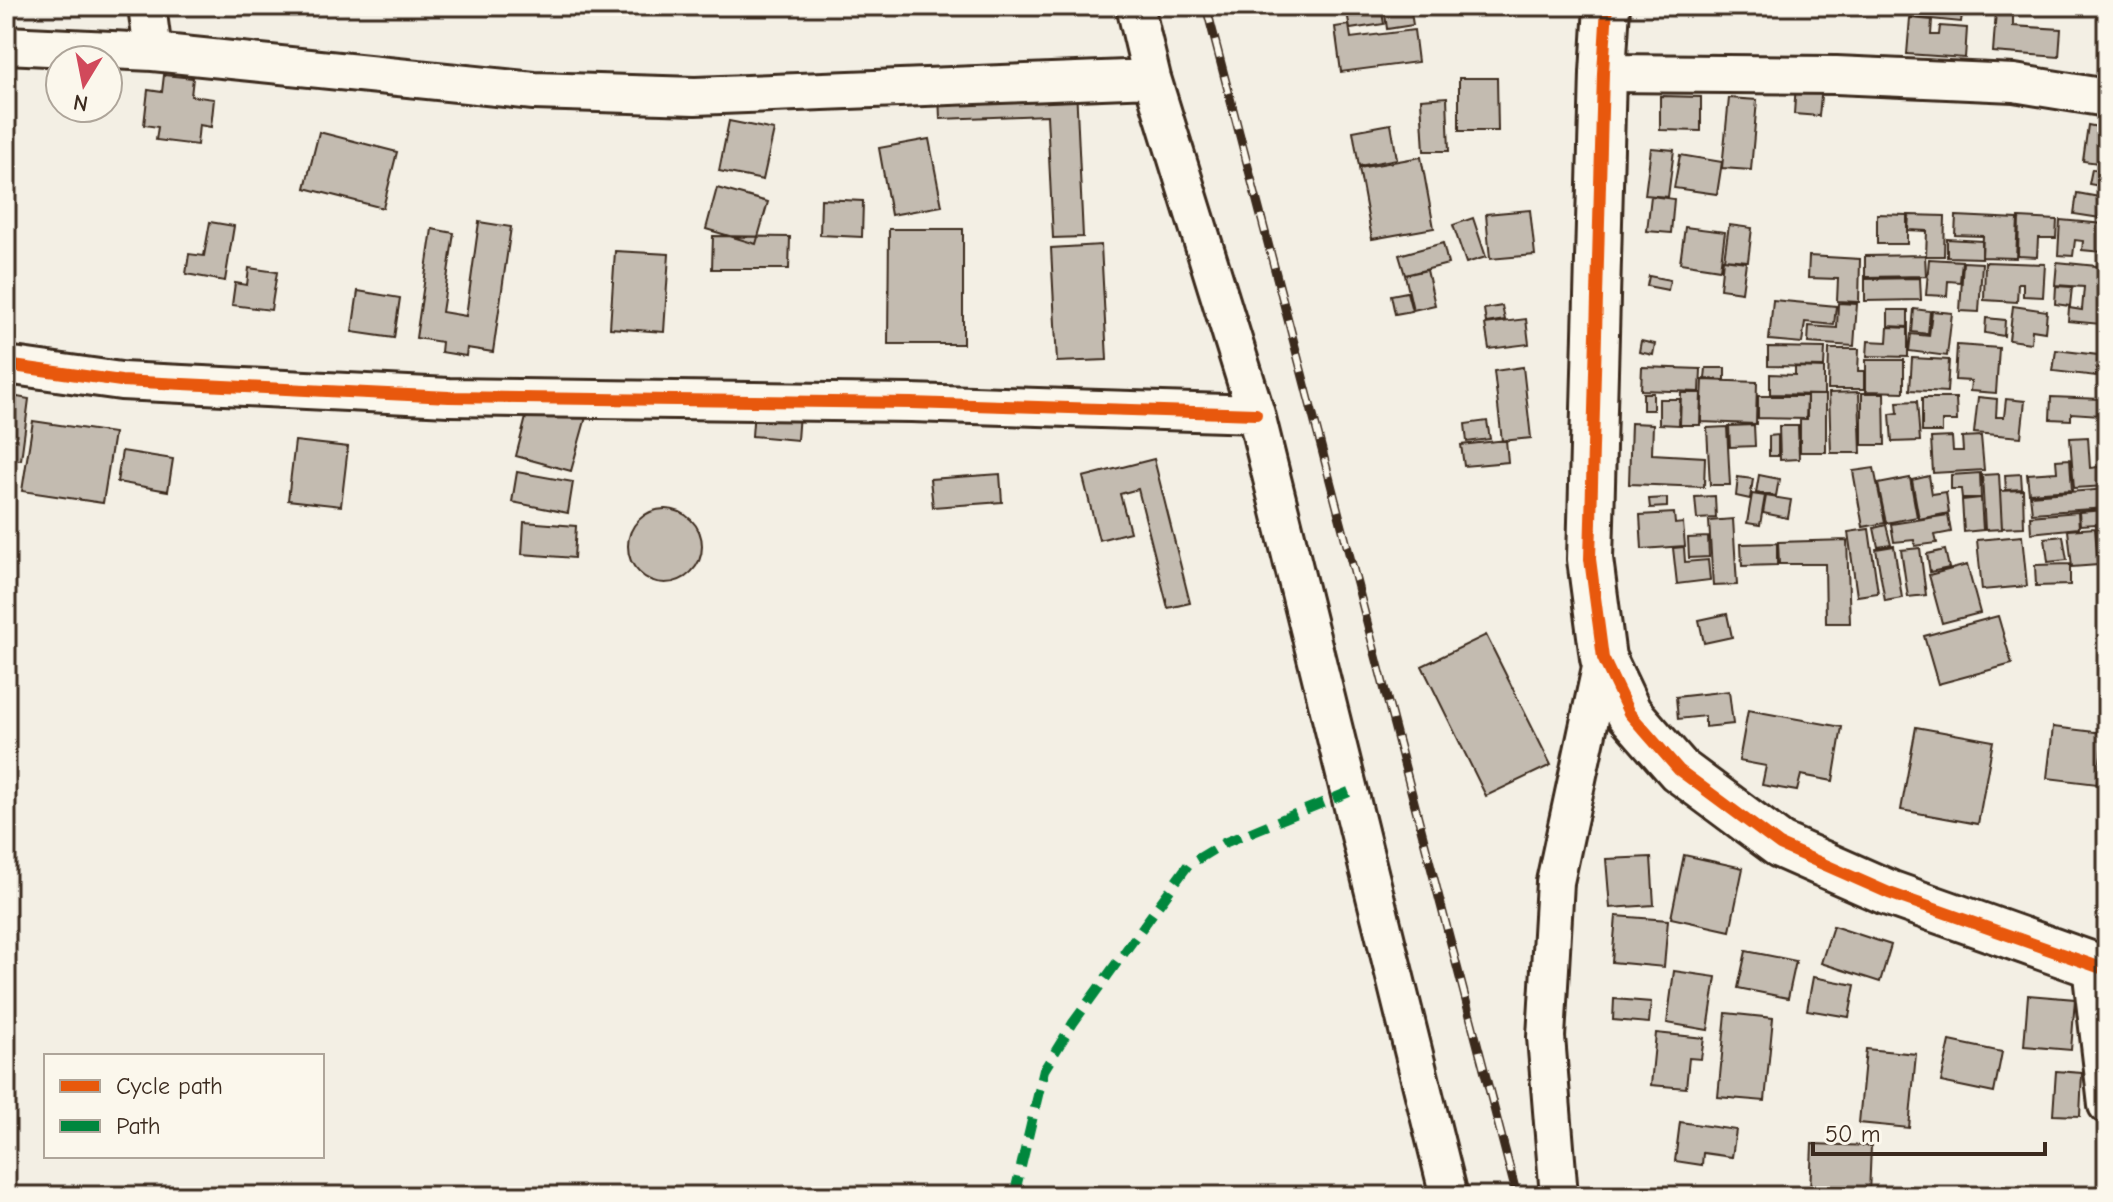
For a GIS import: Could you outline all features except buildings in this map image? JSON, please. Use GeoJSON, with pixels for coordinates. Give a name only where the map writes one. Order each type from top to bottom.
{"type":"FeatureCollection","features":[{"type":"Feature","properties":{"kind":"street"},"geometry":{"type":"LineString","coordinates":[[147,6],[153,52]]}},
{"type":"Feature","properties":{"kind":"street"},"geometry":{"type":"LineString","coordinates":[[1135,6],[1152,78],[1256,414],[1449,1196]]}},
{"type":"Feature","properties":{"kind":"street"},"geometry":{"type":"LineString","coordinates":[[1607,6],[1590,559],[1603,658],[1629,713],[1679,770],[1780,845],[1889,893],[2099,968],[2107,1105]]}},
{"type":"Feature","properties":{"kind":"street"},"geometry":{"type":"LineString","coordinates":[[6,45],[153,52],[534,91],[695,96],[1152,78]]}},
{"type":"Feature","properties":{"kind":"street"},"geometry":{"type":"LineString","coordinates":[[1603,73],[1836,75],[2014,83],[2107,98]]}},
{"type":"Feature","properties":{"kind":"street"},"geometry":{"type":"LineString","coordinates":[[6,365],[121,381],[449,397],[911,403],[1256,414]]}},
{"type":"Feature","properties":{"kind":"street"},"geometry":{"type":"LineString","coordinates":[[1559,1196],[1546,1037],[1555,882],[1603,658]]}},
{"type":"Feature","properties":{"kind":"railway"},"geometry":{"type":"LineString","coordinates":[[1206,6],[1517,1196]]}},
{"type":"Feature","properties":{"kind":"marked path"},"geometry":{"type":"LineString","coordinates":[[1014,1196],[1044,1070],[1073,1023],[1188,865],[1224,843],[1349,792]]}},
{"type":"Feature","properties":{"kind":"cycle path"},"geometry":{"type":"LineString","coordinates":[[1607,6],[1590,559],[1603,658],[1629,713],[1679,770],[1780,845],[1889,893],[2107,970]]}},
{"type":"Feature","properties":{"kind":"cycle path"},"geometry":{"type":"LineString","coordinates":[[6,365],[121,381],[449,397],[911,403],[1256,414]]}}]}
